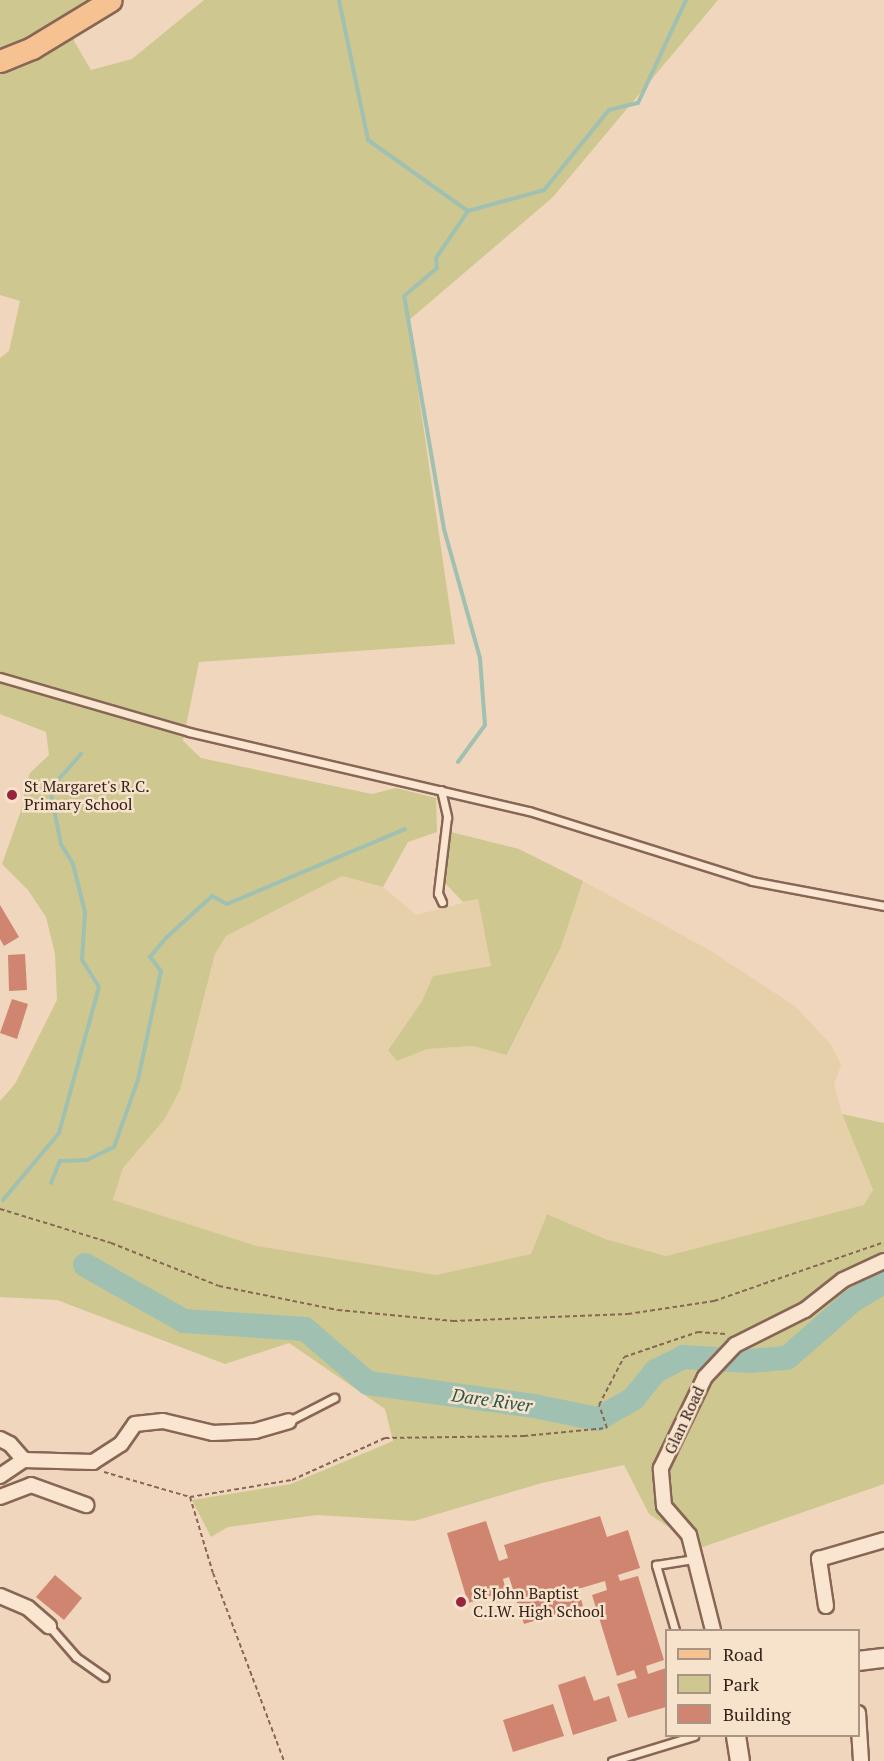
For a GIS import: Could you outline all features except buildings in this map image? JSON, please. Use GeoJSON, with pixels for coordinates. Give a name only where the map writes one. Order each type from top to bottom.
{"type":"FeatureCollection","features":[{"type":"Feature","properties":{"kind":"main road"},"geometry":{"type":"LineString","coordinates":[[0,61],[32,48],[111,0]]}},
{"type":"Feature","properties":{"kind":"street","name":"Glan Road"},"geometry":{"type":"LineString","coordinates":[[713,1629],[688,1534],[664,1506],[662,1468],[705,1377],[735,1345],[806,1310],[843,1280],[884,1261]]}},
{"type":"Feature","properties":{"kind":"street"},"geometry":{"type":"LineString","coordinates":[[0,1476],[30,1460],[93,1462],[121,1444],[135,1424],[163,1420],[213,1433],[255,1431],[289,1421]]}},
{"type":"Feature","properties":{"kind":"street"},"geometry":{"type":"LineString","coordinates":[[0,1439],[30,1460]]}},
{"type":"Feature","properties":{"kind":"street"},"geometry":{"type":"LineString","coordinates":[[0,1497],[31,1485],[86,1505]]}},
{"type":"Feature","properties":{"kind":"street"},"geometry":{"type":"LineString","coordinates":[[826,1606],[819,1559],[884,1540]]}},
{"type":"Feature","properties":{"kind":"street"},"geometry":{"type":"LineString","coordinates":[[0,1596],[28,1608],[49,1626]]}},
{"type":"Feature","properties":{"kind":"street"},"geometry":{"type":"LineString","coordinates":[[860,1661],[884,1658]]}},
{"type":"Feature","properties":{"kind":"street"},"geometry":{"type":"LineString","coordinates":[[736,1737],[740,1761]]}},
{"type":"Feature","properties":{"kind":"street"},"geometry":{"type":"LineString","coordinates":[[860,1737],[861,1761]]}},
{"type":"Feature","properties":{"kind":"lane"},"geometry":{"type":"LineString","coordinates":[[0,677],[168,726],[529,811],[752,881],[884,906]]}},
{"type":"Feature","properties":{"kind":"lane"},"geometry":{"type":"LineString","coordinates":[[441,790],[447,818],[438,893],[442,903]]}},
{"type":"Feature","properties":{"kind":"lane"},"geometry":{"type":"LineString","coordinates":[[289,1421],[334,1398]]}},
{"type":"Feature","properties":{"kind":"lane"},"geometry":{"type":"LineString","coordinates":[[675,1629],[656,1565],[695,1559]]}},
{"type":"Feature","properties":{"kind":"lane"},"geometry":{"type":"LineString","coordinates":[[49,1626],[76,1657],[105,1677]]}},
{"type":"Feature","properties":{"kind":"lane"},"geometry":{"type":"LineString","coordinates":[[612,1761],[691,1737]]}},
{"type":"Feature","properties":{"kind":"path"},"geometry":{"type":"LineString","coordinates":[[0,1209],[111,1243],[219,1286],[338,1310],[453,1321],[628,1314],[714,1301],[884,1242]]}},
{"type":"Feature","properties":{"kind":"path"},"geometry":{"type":"LineString","coordinates":[[93,1462],[105,1473],[190,1497],[292,1480],[385,1438],[524,1436],[607,1428],[599,1405],[624,1357],[698,1332],[753,1336]]}},
{"type":"Feature","properties":{"kind":"path"},"geometry":{"type":"LineString","coordinates":[[190,1497],[213,1573],[284,1761]]}},
{"type":"Feature","properties":{"kind":"shaded area"},"geometry":{"type":"Polygon","coordinates":[[[342,876],[383,887],[416,915],[478,899],[491,966],[433,976],[422,1001],[388,1049],[397,1060],[427,1049],[473,1046],[508,1055],[561,947],[583,881],[711,951],[796,1007],[832,1046],[841,1065],[834,1084],[842,1114],[873,1191],[864,1205],[666,1256],[605,1239],[547,1214],[531,1254],[436,1275],[257,1246],[113,1200],[123,1168],[164,1120],[215,954],[226,936],[342,876]]]}},
{"type":"Feature","properties":{"kind":"green space"},"geometry":{"type":"Polygon","coordinates":[[[0,0],[96,0],[43,32],[0,49],[0,0]]]}},
{"type":"Feature","properties":{"kind":"green space"},"geometry":{"type":"Polygon","coordinates":[[[204,0],[718,0],[553,197],[408,321],[455,644],[199,662],[183,741],[201,758],[372,794],[396,788],[436,798],[437,832],[408,842],[383,887],[342,876],[226,936],[215,954],[180,1090],[164,1120],[123,1168],[113,1200],[257,1246],[436,1275],[531,1254],[547,1214],[605,1239],[666,1256],[864,1205],[873,1190],[842,1114],[884,1123],[884,1484],[700,1548],[649,1514],[624,1465],[542,1483],[414,1521],[317,1515],[228,1527],[211,1537],[192,1500],[291,1484],[393,1441],[385,1409],[289,1343],[225,1364],[57,1300],[0,1297],[0,1101],[15,1084],[57,1000],[55,954],[46,917],[28,890],[2,864],[23,805],[25,785],[30,773],[49,755],[46,732],[0,714],[0,358],[9,351],[20,301],[0,295],[0,69],[28,61],[74,34],[74,41],[91,70],[132,59],[204,0]]]}},
{"type":"Feature","properties":{"kind":"green space"},"geometry":{"type":"Polygon","coordinates":[[[451,832],[519,849],[583,881],[561,947],[507,1055],[473,1046],[427,1049],[397,1061],[388,1050],[422,1001],[433,976],[491,966],[478,899],[463,902],[444,882],[451,832]]]}},
{"type":"Feature","properties":{"kind":"waterway"},"geometry":{"type":"LineString","coordinates":[[339,0],[368,140],[468,211]]}},
{"type":"Feature","properties":{"kind":"waterway"},"geometry":{"type":"LineString","coordinates":[[458,762],[485,725],[480,658],[444,529],[404,296],[437,268],[436,258],[468,211],[544,190],[609,110],[638,103],[686,0]]}},
{"type":"Feature","properties":{"kind":"waterway"},"geometry":{"type":"LineString","coordinates":[[3,1200],[59,1133],[99,987],[82,960],[85,912],[73,864],[61,844],[50,789],[81,754]]}},
{"type":"Feature","properties":{"kind":"waterway"},"geometry":{"type":"LineString","coordinates":[[51,1183],[60,1161],[87,1160],[114,1147],[138,1080],[161,971],[150,957],[167,937],[212,896],[227,904],[405,829]]}},
{"type":"Feature","properties":{"kind":"waterway","name":"Dare River"},"geometry":{"type":"LineString","coordinates":[[85,1265],[184,1321],[305,1329],[368,1383],[534,1406],[598,1419],[633,1399],[656,1371],[683,1357],[750,1361],[787,1358],[852,1301],[884,1282]]}},
{"type":"Feature","properties":{"kind":"place","name":"St Margaret's R.C. Primary School"},"geometry":{"type":"Point","coordinates":[12,795]}},
{"type":"Feature","properties":{"kind":"place","name":"St John Baptist C.I.W. High School"},"geometry":{"type":"Point","coordinates":[461,1602]}}]}
